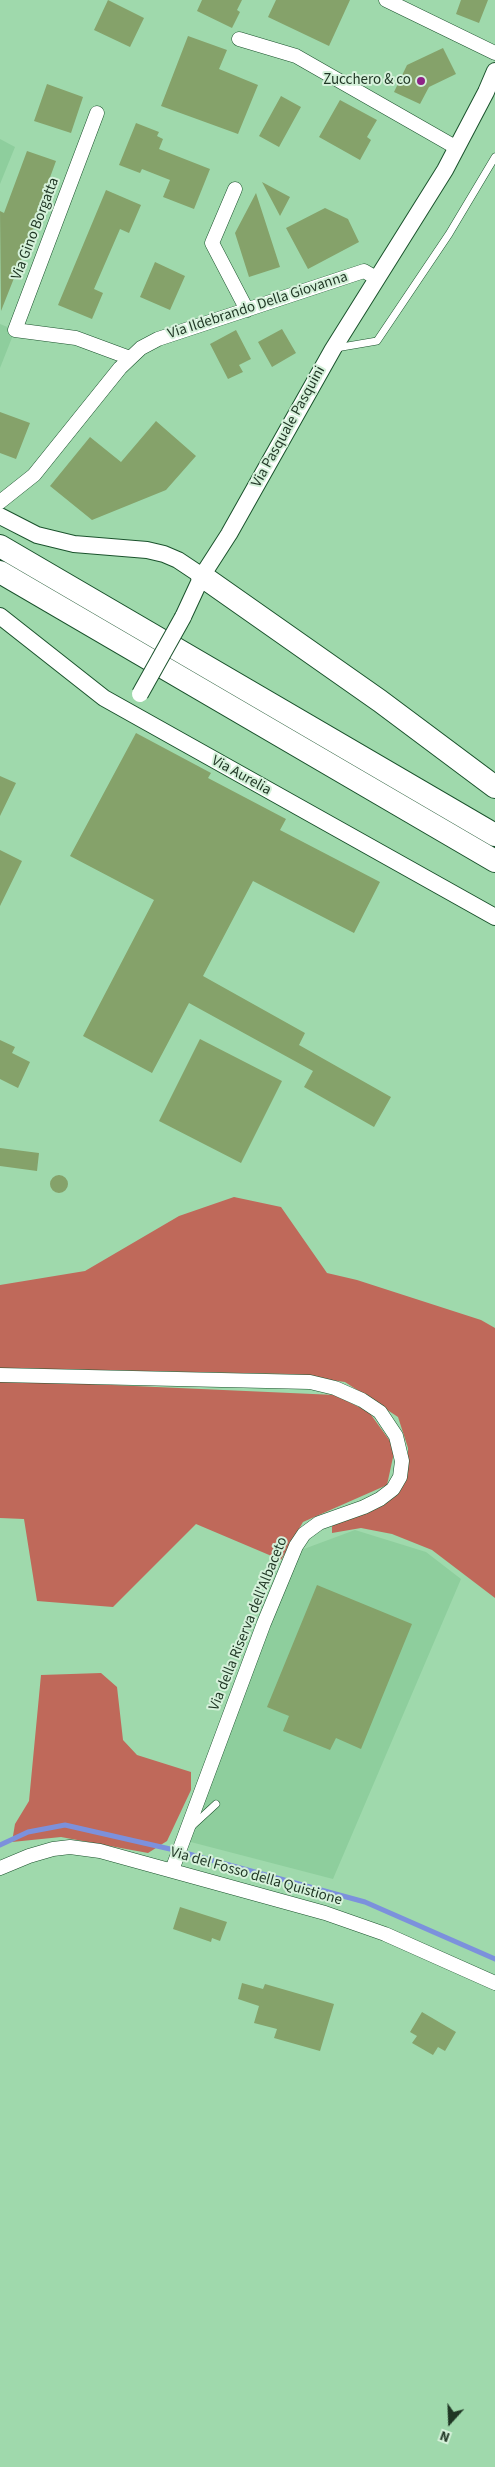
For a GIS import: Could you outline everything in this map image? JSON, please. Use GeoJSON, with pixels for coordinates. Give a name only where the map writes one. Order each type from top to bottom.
{"type":"FeatureCollection","features":[{"type":"Feature","properties":{"kind":"highway"},"geometry":{"type":"LineString","coordinates":[[0,546],[495,835]]}},
{"type":"Feature","properties":{"kind":"highway"},"geometry":{"type":"LineString","coordinates":[[0,572],[495,861]]}},
{"type":"Feature","properties":{"kind":"highway"},"geometry":{"type":"LineString","coordinates":[[202,576],[495,787]]}},
{"type":"Feature","properties":{"kind":"street"},"geometry":{"type":"LineString","coordinates":[[386,0],[495,53]]}},
{"type":"Feature","properties":{"kind":"street"},"geometry":{"type":"LineString","coordinates":[[239,39],[296,56],[457,148]]}},
{"type":"Feature","properties":{"kind":"street"},"geometry":{"type":"LineString","coordinates":[[376,278],[418,214],[457,148],[495,71]]}},
{"type":"Feature","properties":{"kind":"street","name":"Via Gino Borgatta"},"geometry":{"type":"LineString","coordinates":[[98,113],[15,330],[76,338],[130,358]]}},
{"type":"Feature","properties":{"kind":"street","name":"Via Ildebrando Della Giovanna"},"geometry":{"type":"LineString","coordinates":[[235,189],[212,243],[247,310]]}},
{"type":"Feature","properties":{"kind":"street","name":"Via Ildebrando Della Giovanna"},"geometry":{"type":"LineString","coordinates":[[0,502],[34,475],[130,358],[141,348],[158,339],[364,271],[376,278]]}},
{"type":"Feature","properties":{"kind":"street","name":"Via Pasquale Pasquini"},"geometry":{"type":"LineString","coordinates":[[130,713],[183,617],[202,576],[229,534],[333,349],[376,278]]}},
{"type":"Feature","properties":{"kind":"street"},"geometry":{"type":"LineString","coordinates":[[0,516],[37,535],[74,544],[147,550],[164,554],[178,560],[202,576]]}},
{"type":"Feature","properties":{"kind":"street","name":"Via Aurelia"},"geometry":{"type":"LineString","coordinates":[[0,616],[88,687],[130,713],[495,917]]}},
{"type":"Feature","properties":{"kind":"street","name":"Via della Riserva dell'Albaceto"},"geometry":{"type":"LineString","coordinates":[[0,1375],[310,1382],[335,1388],[362,1400],[380,1412],[396,1436],[402,1461],[400,1477],[393,1489],[380,1499],[319,1523],[304,1534],[296,1546],[264,1623],[174,1865]]}},
{"type":"Feature","properties":{"kind":"street","name":"Via del Fosso della Quistione"},"geometry":{"type":"LineString","coordinates":[[0,1868],[41,1852],[70,1847],[174,1865],[360,1924],[495,1983]]}},
{"type":"Feature","properties":{"kind":"lane"},"geometry":{"type":"LineString","coordinates":[[333,349],[377,341],[449,234],[495,157]]}},
{"type":"Feature","properties":{"kind":"lane"},"geometry":{"type":"LineString","coordinates":[[185,1835],[216,1804]]}},
{"type":"Feature","properties":{"kind":"shaded area"},"geometry":{"type":"Polygon","coordinates":[[[0,139],[15,147],[0,184],[0,139]]]}},
{"type":"Feature","properties":{"kind":"shaded area"},"geometry":{"type":"Polygon","coordinates":[[[0,324],[15,330],[0,368],[0,324]]]}},
{"type":"Feature","properties":{"kind":"shaded area"},"geometry":{"type":"Polygon","coordinates":[[[234,1197],[281,1207],[327,1273],[357,1280],[481,1320],[495,1328],[495,1598],[432,1550],[392,1534],[361,1528],[332,1533],[332,1523],[400,1488],[408,1471],[408,1448],[398,1417],[345,1382],[289,1374],[0,1368],[0,1285],[85,1271],[179,1216],[234,1197]]]}},
{"type":"Feature","properties":{"kind":"shaded area"},"geometry":{"type":"Polygon","coordinates":[[[0,1380],[335,1395],[369,1412],[395,1448],[387,1485],[303,1522],[281,1560],[196,1524],[113,1607],[37,1601],[24,1519],[0,1518],[0,1380]]]}},
{"type":"Feature","properties":{"kind":"shaded area"},"geometry":{"type":"Polygon","coordinates":[[[355,1530],[426,1552],[461,1579],[333,1879],[183,1840],[293,1553],[355,1530]]]}},
{"type":"Feature","properties":{"kind":"shaded area"},"geometry":{"type":"Polygon","coordinates":[[[101,1673],[117,1687],[123,1740],[137,1755],[191,1772],[191,1790],[167,1841],[148,1853],[61,1837],[12,1842],[15,1824],[29,1801],[41,1675],[101,1673]]]}},
{"type":"Feature","properties":{"kind":"building"},"geometry":{"type":"Polygon","coordinates":[[[108,0],[144,18],[130,47],[94,30],[108,0]]]}},
{"type":"Feature","properties":{"kind":"building"},"geometry":{"type":"Polygon","coordinates":[[[202,0],[242,0],[237,10],[240,12],[232,28],[197,11],[202,0]]]}},
{"type":"Feature","properties":{"kind":"building"},"geometry":{"type":"Polygon","coordinates":[[[276,0],[350,0],[329,46],[268,17],[276,0]]]}},
{"type":"Feature","properties":{"kind":"building"},"geometry":{"type":"Polygon","coordinates":[[[461,0],[488,0],[479,23],[456,14],[461,0]]]}},
{"type":"Feature","properties":{"kind":"building"},"geometry":{"type":"Polygon","coordinates":[[[188,36],[227,50],[219,69],[258,85],[238,134],[161,106],[188,36]]]}},
{"type":"Feature","properties":{"kind":"building","name":"Zucchero & co"},"geometry":{"type":"Polygon","coordinates":[[[443,48],[456,74],[429,87],[420,104],[394,92],[407,65],[443,48]]]}},
{"type":"Feature","properties":{"kind":"building"},"geometry":{"type":"Polygon","coordinates":[[[47,84],[83,97],[71,133],[34,121],[47,84]]]}},
{"type":"Feature","properties":{"kind":"building"},"geometry":{"type":"Polygon","coordinates":[[[281,96],[301,107],[279,147],[259,136],[281,96]]]}},
{"type":"Feature","properties":{"kind":"building"},"geometry":{"type":"Polygon","coordinates":[[[340,100],[377,120],[367,137],[371,140],[360,160],[319,137],[340,100]]]}},
{"type":"Feature","properties":{"kind":"building"},"geometry":{"type":"Polygon","coordinates":[[[136,123],[159,132],[157,136],[163,139],[159,149],[210,169],[194,209],[163,197],[170,180],[142,169],[140,173],[119,165],[136,123]]]}},
{"type":"Feature","properties":{"kind":"building"},"geometry":{"type":"Polygon","coordinates":[[[27,151],[56,161],[33,224],[35,225],[1,311],[0,211],[4,213],[27,151]]]}},
{"type":"Feature","properties":{"kind":"building"},"geometry":{"type":"Polygon","coordinates":[[[262,182],[290,197],[280,216],[262,182]]]}},
{"type":"Feature","properties":{"kind":"building"},"geometry":{"type":"Polygon","coordinates":[[[106,190],[141,205],[129,233],[120,229],[94,289],[103,293],[92,319],[58,305],[106,190]]]}},
{"type":"Feature","properties":{"kind":"building"},"geometry":{"type":"Polygon","coordinates":[[[256,193],[280,267],[249,277],[235,233],[256,193]]]}},
{"type":"Feature","properties":{"kind":"building"},"geometry":{"type":"Polygon","coordinates":[[[325,208],[348,219],[359,242],[308,269],[286,228],[325,208]]]}},
{"type":"Feature","properties":{"kind":"building"},"geometry":{"type":"Polygon","coordinates":[[[155,262],[185,276],[170,310],[140,297],[155,262]]]}},
{"type":"Feature","properties":{"kind":"building"},"geometry":{"type":"Polygon","coordinates":[[[282,329],[296,353],[272,367],[258,342],[282,329]]]}},
{"type":"Feature","properties":{"kind":"building"},"geometry":{"type":"Polygon","coordinates":[[[236,330],[251,359],[239,365],[243,372],[228,379],[210,344],[236,330]]]}},
{"type":"Feature","properties":{"kind":"building"},"geometry":{"type":"Polygon","coordinates":[[[0,412],[30,423],[16,459],[0,453],[0,412]]]}},
{"type":"Feature","properties":{"kind":"building"},"geometry":{"type":"Polygon","coordinates":[[[156,421],[196,456],[166,490],[92,520],[50,486],[90,437],[121,462],[156,421]]]}},
{"type":"Feature","properties":{"kind":"building"},"geometry":{"type":"Polygon","coordinates":[[[136,733],[211,773],[208,778],[286,819],[280,830],[380,882],[354,933],[253,881],[203,976],[305,1033],[299,1045],[391,1097],[374,1127],[304,1087],[313,1071],[189,1003],[152,1073],[83,1036],[154,900],[70,856],[136,733]]]}},
{"type":"Feature","properties":{"kind":"building"},"geometry":{"type":"Polygon","coordinates":[[[0,776],[16,783],[0,816],[0,776]]]}},
{"type":"Feature","properties":{"kind":"building"},"geometry":{"type":"Polygon","coordinates":[[[0,850],[22,861],[0,906],[0,850]]]}},
{"type":"Feature","properties":{"kind":"building"},"geometry":{"type":"Polygon","coordinates":[[[200,1039],[282,1081],[241,1163],[159,1121],[200,1039]]]}},
{"type":"Feature","properties":{"kind":"building"},"geometry":{"type":"Polygon","coordinates":[[[0,1040],[15,1047],[12,1053],[30,1062],[18,1088],[0,1079],[0,1040]]]}},
{"type":"Feature","properties":{"kind":"building"},"geometry":{"type":"Polygon","coordinates":[[[0,1148],[39,1153],[37,1171],[0,1166],[0,1148]]]}},
{"type":"Feature","properties":{"kind":"building"},"geometry":{"type":"Polygon","coordinates":[[[59,1175],[65,1178],[68,1184],[65,1190],[59,1193],[53,1190],[50,1184],[53,1178],[59,1175]]]}},
{"type":"Feature","properties":{"kind":"building"},"geometry":{"type":"Polygon","coordinates":[[[317,1585],[412,1624],[361,1749],[336,1738],[330,1750],[283,1731],[289,1716],[267,1707],[317,1585]]]}},
{"type":"Feature","properties":{"kind":"building"},"geometry":{"type":"Polygon","coordinates":[[[180,1907],[227,1922],[220,1941],[212,1938],[211,1942],[173,1929],[180,1907]]]}},
{"type":"Feature","properties":{"kind":"building"},"geometry":{"type":"Polygon","coordinates":[[[242,1983],[263,1989],[265,1984],[334,2004],[320,2051],[274,2038],[277,2029],[254,2023],[259,2006],[238,1999],[242,1983]]]}},
{"type":"Feature","properties":{"kind":"building"},"geometry":{"type":"Polygon","coordinates":[[[422,2012],[456,2032],[445,2051],[438,2047],[433,2055],[412,2043],[417,2036],[410,2032],[422,2012]]]}},
{"type":"Feature","properties":{"kind":"waterway"},"geometry":{"type":"LineString","coordinates":[[0,1845],[28,1832],[65,1825],[170,1849]]}},
{"type":"Feature","properties":{"kind":"waterway"},"geometry":{"type":"LineString","coordinates":[[185,1853],[365,1902],[495,1959]]}},
{"type":"Feature","properties":{"kind":"place","name":"Zucchero & co"},"geometry":{"type":"Point","coordinates":[421,81]}}]}
